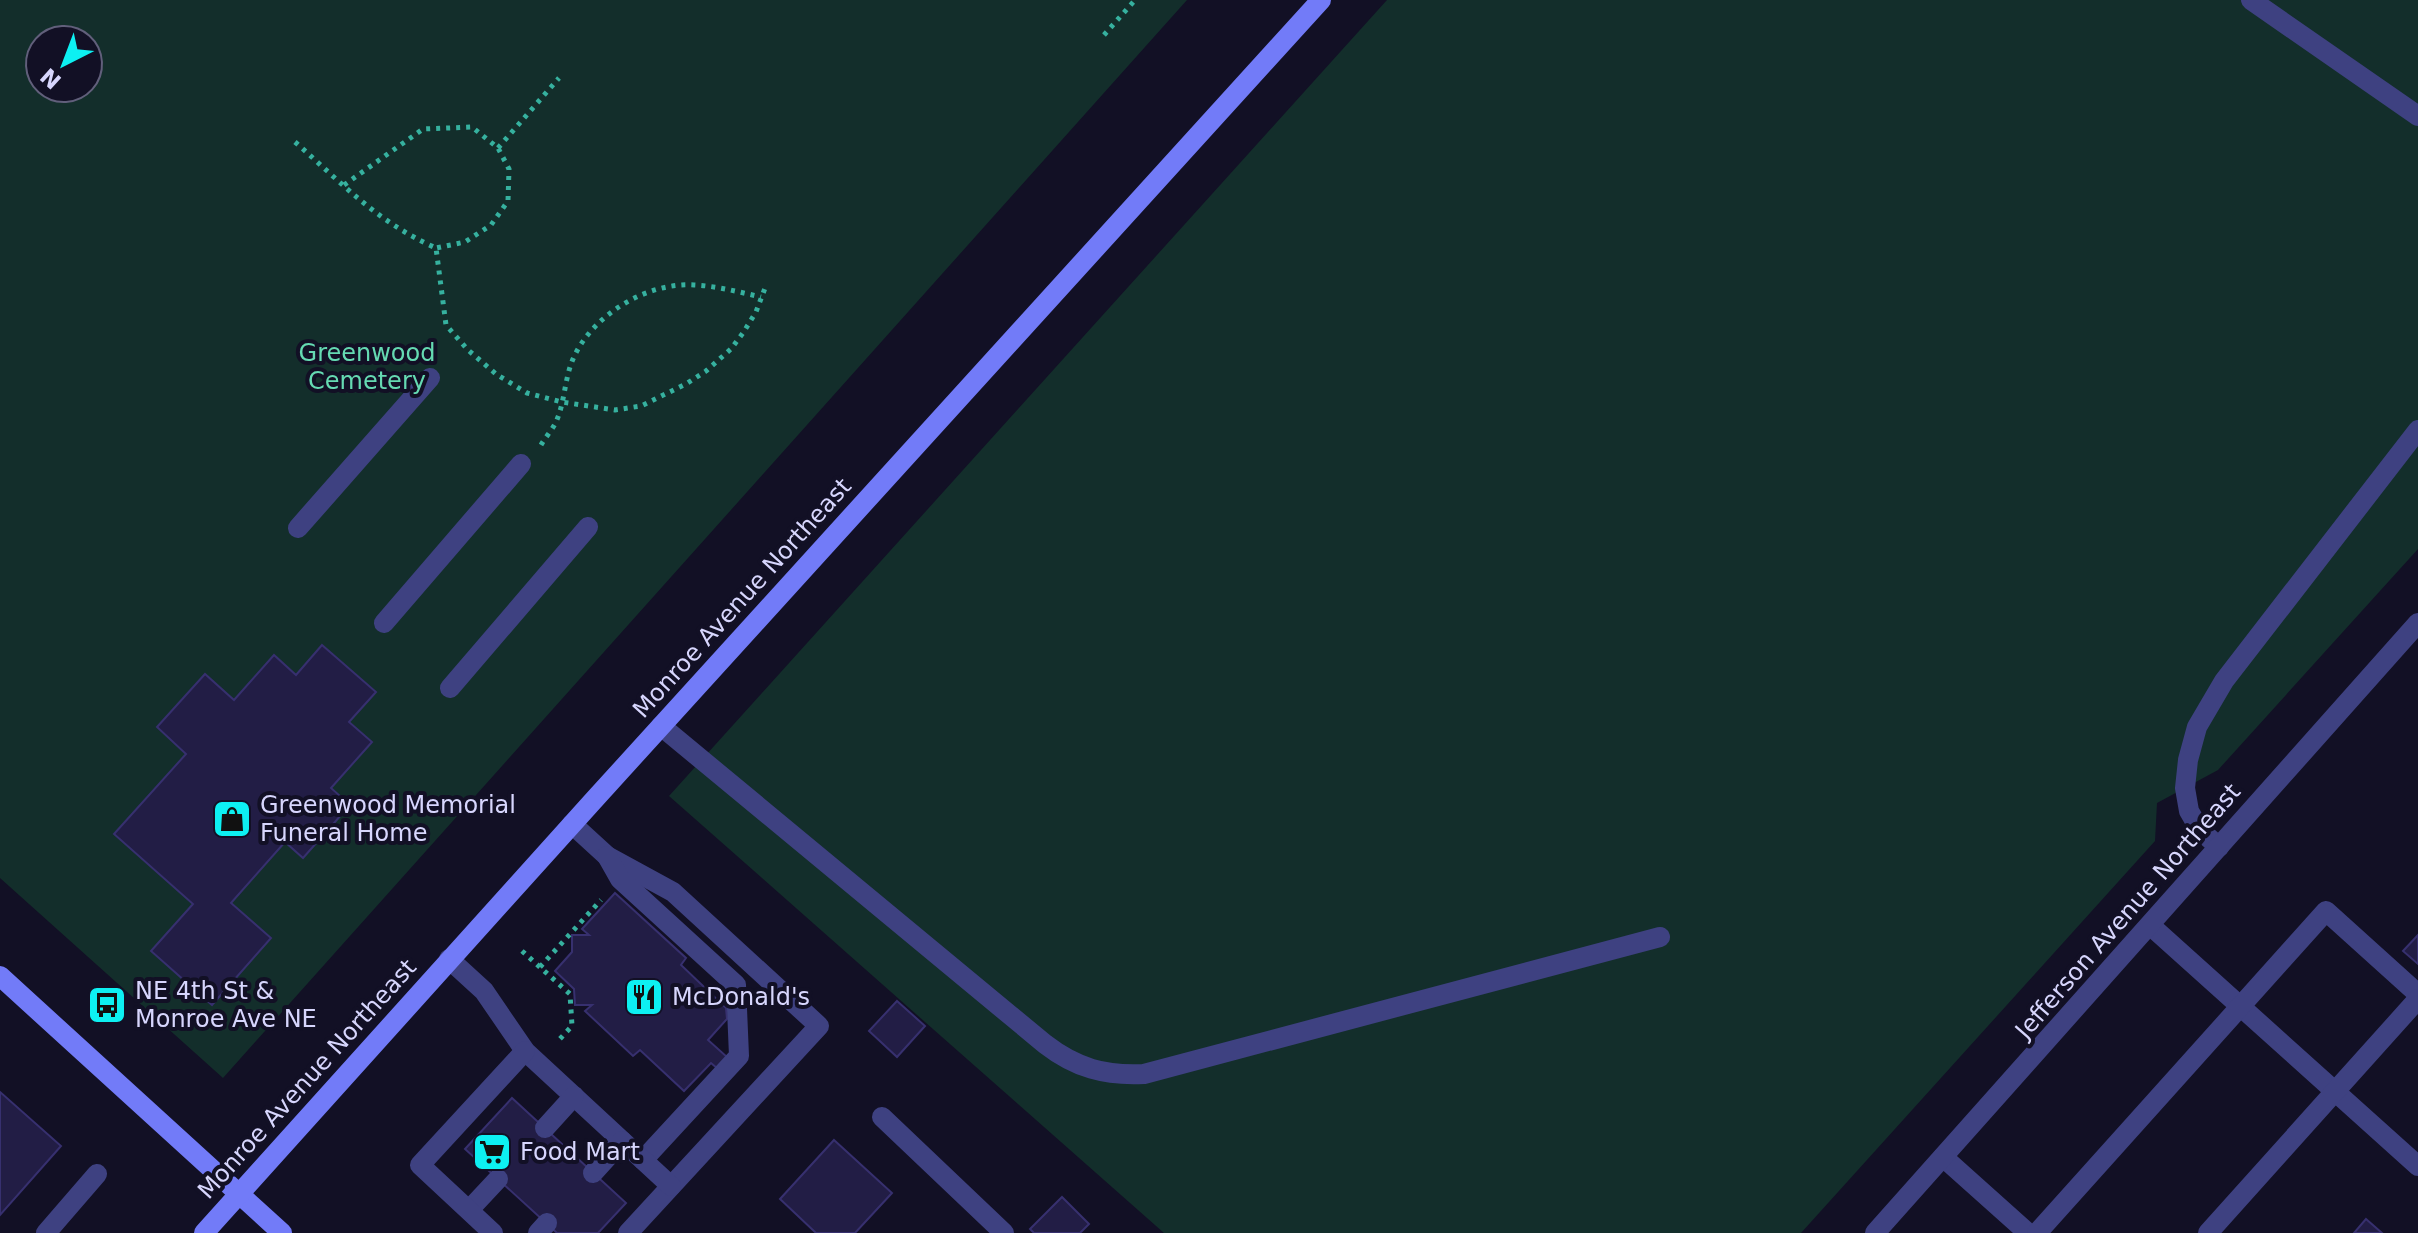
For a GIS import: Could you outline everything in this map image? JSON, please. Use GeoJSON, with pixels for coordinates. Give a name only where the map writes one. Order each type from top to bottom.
{"type":"FeatureCollection","features":[{"type":"Feature","properties":{"kind":"street","name":"Monroe Avenue Northeast"},"geometry":{"type":"LineString","coordinates":[[204,1233],[1321,0]]}},
{"type":"Feature","properties":{"kind":"street"},"geometry":{"type":"LineString","coordinates":[[2251,0],[2418,116]]}},
{"type":"Feature","properties":{"kind":"street"},"geometry":{"type":"LineString","coordinates":[[298,528],[430,378]]}},
{"type":"Feature","properties":{"kind":"street"},"geometry":{"type":"LineString","coordinates":[[2219,847],[2200,830],[2189,811],[2185,788],[2188,760],[2197,727],[2224,681],[2418,430]]}},
{"type":"Feature","properties":{"kind":"street"},"geometry":{"type":"LineString","coordinates":[[384,623],[521,464]]}},
{"type":"Feature","properties":{"kind":"street"},"geometry":{"type":"LineString","coordinates":[[450,688],[588,527]]}},
{"type":"Feature","properties":{"kind":"street","name":"Jefferson Avenue Northeast"},"geometry":{"type":"LineString","coordinates":[[1875,1233],[2418,623]]}},
{"type":"Feature","properties":{"kind":"street"},"geometry":{"type":"LineString","coordinates":[[661,726],[1045,1044],[1076,1065],[1094,1071],[1119,1075],[1144,1074],[1660,937]]}},
{"type":"Feature","properties":{"kind":"street"},"geometry":{"type":"LineString","coordinates":[[572,824],[607,856],[673,892],[819,1026],[628,1233]]}},
{"type":"Feature","properties":{"kind":"street"},"geometry":{"type":"LineString","coordinates":[[607,856],[620,879],[736,985],[739,1056],[643,1160]]}},
{"type":"Feature","properties":{"kind":"street"},"geometry":{"type":"LineString","coordinates":[[2037,1233],[2326,911],[2418,996],[2208,1233]]}},
{"type":"Feature","properties":{"kind":"street"},"geometry":{"type":"LineString","coordinates":[[2151,926],[2335,1091],[2414,1153]]}},
{"type":"Feature","properties":{"kind":"street"},"geometry":{"type":"LineString","coordinates":[[449,959],[484,991],[532,1057],[671,1186]]}},
{"type":"Feature","properties":{"kind":"street"},"geometry":{"type":"LineString","coordinates":[[0,976],[282,1233]]}},
{"type":"Feature","properties":{"kind":"street"},"geometry":{"type":"LineString","coordinates":[[493,1233],[420,1165],[532,1057]]}},
{"type":"Feature","properties":{"kind":"street"},"geometry":{"type":"LineString","coordinates":[[545,1128],[574,1096]]}},
{"type":"Feature","properties":{"kind":"street"},"geometry":{"type":"LineString","coordinates":[[882,1117],[1002,1233]]}},
{"type":"Feature","properties":{"kind":"street"},"geometry":{"type":"LineString","coordinates":[[593,1173],[622,1141]]}},
{"type":"Feature","properties":{"kind":"street"},"geometry":{"type":"LineString","coordinates":[[1943,1157],[2028,1233]]}},
{"type":"Feature","properties":{"kind":"street"},"geometry":{"type":"LineString","coordinates":[[46,1233],[97,1174]]}},
{"type":"Feature","properties":{"kind":"street"},"geometry":{"type":"LineString","coordinates":[[469,1210],[498,1179]]}},
{"type":"Feature","properties":{"kind":"path"},"geometry":{"type":"LineString","coordinates":[[1104,35],[1135,0]]}},
{"type":"Feature","properties":{"kind":"path"},"geometry":{"type":"LineString","coordinates":[[498,148],[559,78]]}},
{"type":"Feature","properties":{"kind":"path"},"geometry":{"type":"LineString","coordinates":[[295,142],[374,214],[436,248],[465,242],[491,225],[508,201],[509,169],[498,148],[472,127],[423,129],[344,185]]}},
{"type":"Feature","properties":{"kind":"path"},"geometry":{"type":"LineString","coordinates":[[436,248],[446,325],[468,350],[496,374],[527,393],[615,410],[641,406],[686,384],[731,349],[756,312],[765,288]]}},
{"type":"Feature","properties":{"kind":"path"},"geometry":{"type":"LineString","coordinates":[[521,464],[555,424],[565,380],[575,355],[588,336],[620,306],[643,293],[691,284],[761,297]]}},
{"type":"Feature","properties":{"kind":"path"},"geometry":{"type":"LineString","coordinates":[[540,967],[620,879]]}},
{"type":"Feature","properties":{"kind":"path"},"geometry":{"type":"LineString","coordinates":[[522,951],[570,994],[572,1026],[532,1057]]}},
{"type":"Feature","properties":{"kind":"green space","name":"Greenwood Cemetery"},"geometry":{"type":"Polygon","coordinates":[[[0,0],[1187,0],[223,1078],[0,878],[0,0]]]}},
{"type":"Feature","properties":{"kind":"green space"},"geometry":{"type":"Polygon","coordinates":[[[1387,0],[2418,0],[2418,549],[2218,770],[2157,803],[2155,841],[1801,1233],[1164,1233],[669,796],[1387,0]]]}},
{"type":"Feature","properties":{"kind":"building","name":"Greenwood Memorial Funeral Home"},"geometry":{"type":"Polygon","coordinates":[[[322,645],[376,692],[349,722],[372,742],[331,788],[350,805],[303,858],[285,842],[231,903],[271,938],[212,1005],[151,951],[193,904],[114,834],[186,754],[157,727],[205,674],[234,700],[274,655],[296,675],[322,645]]]}},
{"type":"Feature","properties":{"kind":"building","name":"McDonald's"},"geometry":{"type":"Polygon","coordinates":[[[615,893],[686,958],[681,965],[726,1008],[727,1019],[708,1040],[727,1057],[717,1068],[711,1063],[684,1091],[640,1050],[633,1056],[585,1011],[592,1005],[575,1005],[574,989],[555,971],[572,952],[572,935],[589,935],[582,929],[615,893]]]}},
{"type":"Feature","properties":{"kind":"building"},"geometry":{"type":"Polygon","coordinates":[[[2418,935],[2418,964],[2403,951],[2418,935]]]}},
{"type":"Feature","properties":{"kind":"building"},"geometry":{"type":"Polygon","coordinates":[[[897,1001],[925,1026],[897,1057],[869,1031],[897,1001]]]}},
{"type":"Feature","properties":{"kind":"building"},"geometry":{"type":"Polygon","coordinates":[[[0,1092],[61,1146],[0,1215],[0,1092]]]}},
{"type":"Feature","properties":{"kind":"building"},"geometry":{"type":"Polygon","coordinates":[[[512,1098],[626,1203],[598,1233],[557,1233],[465,1149],[512,1098]]]}},
{"type":"Feature","properties":{"kind":"building"},"geometry":{"type":"Polygon","coordinates":[[[834,1140],[892,1193],[855,1233],[816,1233],[780,1199],[834,1140]]]}},
{"type":"Feature","properties":{"kind":"building"},"geometry":{"type":"Polygon","coordinates":[[[1062,1197],[1089,1224],[1080,1233],[1034,1233],[1030,1229],[1062,1197]]]}},
{"type":"Feature","properties":{"kind":"building"},"geometry":{"type":"Polygon","coordinates":[[[2366,1219],[2382,1233],[2354,1233],[2366,1219]]]}},
{"type":"Feature","properties":{"kind":"place","name":"Greenwood Memorial Funeral Home"},"geometry":{"type":"Point","coordinates":[232,819]}},
{"type":"Feature","properties":{"kind":"place","name":"McDonald's"},"geometry":{"type":"Point","coordinates":[644,997]}},
{"type":"Feature","properties":{"kind":"place","name":"NE 4th St & Monroe Ave NE"},"geometry":{"type":"Point","coordinates":[107,1005]}},
{"type":"Feature","properties":{"kind":"place","name":"Food Mart"},"geometry":{"type":"Point","coordinates":[492,1152]}}]}
